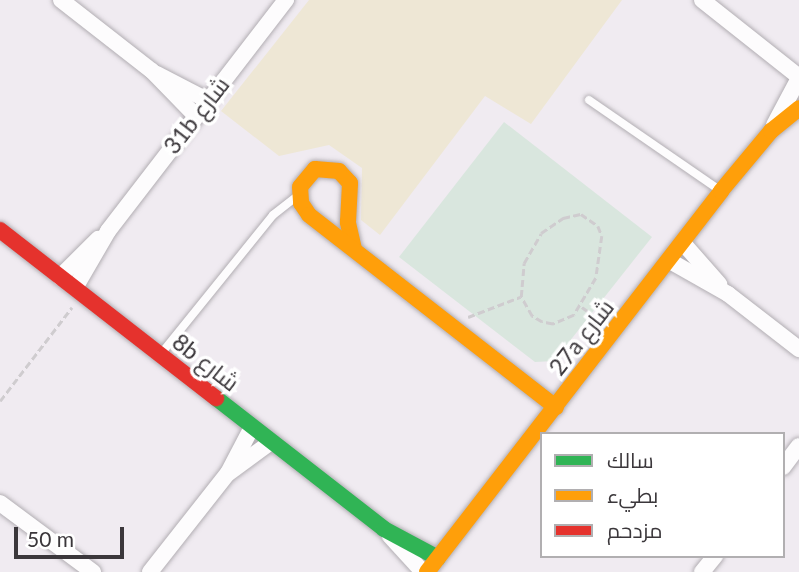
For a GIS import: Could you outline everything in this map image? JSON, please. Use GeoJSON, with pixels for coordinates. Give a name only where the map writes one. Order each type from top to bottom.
{"type":"FeatureCollection","features":[{"type":"Feature","properties":{"kind":"street"},"geometry":{"type":"LineString","coordinates":[[61,0],[152,71],[195,115]]}},
{"type":"Feature","properties":{"kind":"street","name":"31b شارع"},"geometry":{"type":"LineString","coordinates":[[60,276],[108,230],[286,0]]}},
{"type":"Feature","properties":{"kind":"street"},"geometry":{"type":"LineString","coordinates":[[702,0],[799,77]]}},
{"type":"Feature","properties":{"kind":"street"},"geometry":{"type":"LineString","coordinates":[[152,71],[207,100]]}},
{"type":"Feature","properties":{"kind":"street","name":"27a شارع"},"geometry":{"type":"LineString","coordinates":[[771,131],[799,77]]}},
{"type":"Feature","properties":{"kind":"street","name":"27a شارع"},"geometry":{"type":"LineString","coordinates":[[425,572],[670,261],[721,191],[771,131],[799,108]]}},
{"type":"Feature","properties":{"kind":"street"},"geometry":{"type":"LineString","coordinates":[[354,249],[348,222],[351,188],[346,176],[332,167],[316,169],[303,179],[299,195],[309,215],[556,407]]}},
{"type":"Feature","properties":{"kind":"street","name":"8b شارع"},"geometry":{"type":"LineString","coordinates":[[0,230],[384,528],[438,558]]}},
{"type":"Feature","properties":{"kind":"street","name":"31b شارع"},"geometry":{"type":"LineString","coordinates":[[79,291],[108,230]]}},
{"type":"Feature","properties":{"kind":"street"},"geometry":{"type":"LineString","coordinates":[[683,243],[728,294]]}},
{"type":"Feature","properties":{"kind":"street"},"geometry":{"type":"LineString","coordinates":[[670,261],[728,294],[799,349]]}},
{"type":"Feature","properties":{"kind":"street"},"geometry":{"type":"LineString","coordinates":[[150,572],[228,473],[252,427]]}},
{"type":"Feature","properties":{"kind":"street"},"geometry":{"type":"LineString","coordinates":[[228,473],[271,442]]}},
{"type":"Feature","properties":{"kind":"street"},"geometry":{"type":"LineString","coordinates":[[785,464],[799,446]]}},
{"type":"Feature","properties":{"kind":"street"},"geometry":{"type":"LineString","coordinates":[[0,503],[77,566],[93,572]]}},
{"type":"Feature","properties":{"kind":"street","name":"8b شارع"},"geometry":{"type":"LineString","coordinates":[[384,528],[425,572]]}},
{"type":"Feature","properties":{"kind":"street"},"geometry":{"type":"LineString","coordinates":[[702,572],[713,558]]}},
{"type":"Feature","properties":{"kind":"lane"},"geometry":{"type":"LineString","coordinates":[[589,100],[721,191]]}},
{"type":"Feature","properties":{"kind":"lane"},"geometry":{"type":"LineString","coordinates":[[160,355],[273,215],[299,195]]}},
{"type":"Feature","properties":{"kind":"path"},"geometry":{"type":"LineString","coordinates":[[581,214],[591,218],[598,226],[602,246],[596,278],[582,307],[564,321],[542,322],[532,316],[521,297],[524,263],[541,233],[563,218],[581,214]]}},
{"type":"Feature","properties":{"kind":"path"},"geometry":{"type":"LineString","coordinates":[[0,401],[79,291]]}},
{"type":"Feature","properties":{"kind":"path"},"geometry":{"type":"LineString","coordinates":[[453,327],[485,308],[521,297]]}},
{"type":"Feature","properties":{"kind":"shaded area"},"geometry":{"type":"Polygon","coordinates":[[[504,122],[652,237],[554,361],[535,362],[399,257],[504,122]]]}},
{"type":"Feature","properties":{"kind":"sand"},"geometry":{"type":"Polygon","coordinates":[[[309,0],[622,0],[531,124],[485,96],[380,235],[361,220],[362,168],[329,145],[279,156],[221,111],[309,0]]]}},
{"type":"Feature","properties":{"kind":"traffic: fast"},"geometry":{"type":"LineString","coordinates":[[216,398],[384,529],[438,558]]}},
{"type":"Feature","properties":{"kind":"traffic: slow"},"geometry":{"type":"LineString","coordinates":[[427,572],[721,191],[771,131],[799,108]]}},
{"type":"Feature","properties":{"kind":"traffic: slow"},"geometry":{"type":"LineString","coordinates":[[354,249],[348,222],[350,183],[339,171],[315,169],[300,187],[301,203],[309,215],[556,407]]}},
{"type":"Feature","properties":{"kind":"traffic: jam"},"geometry":{"type":"LineString","coordinates":[[0,230],[216,398]]}}]}
